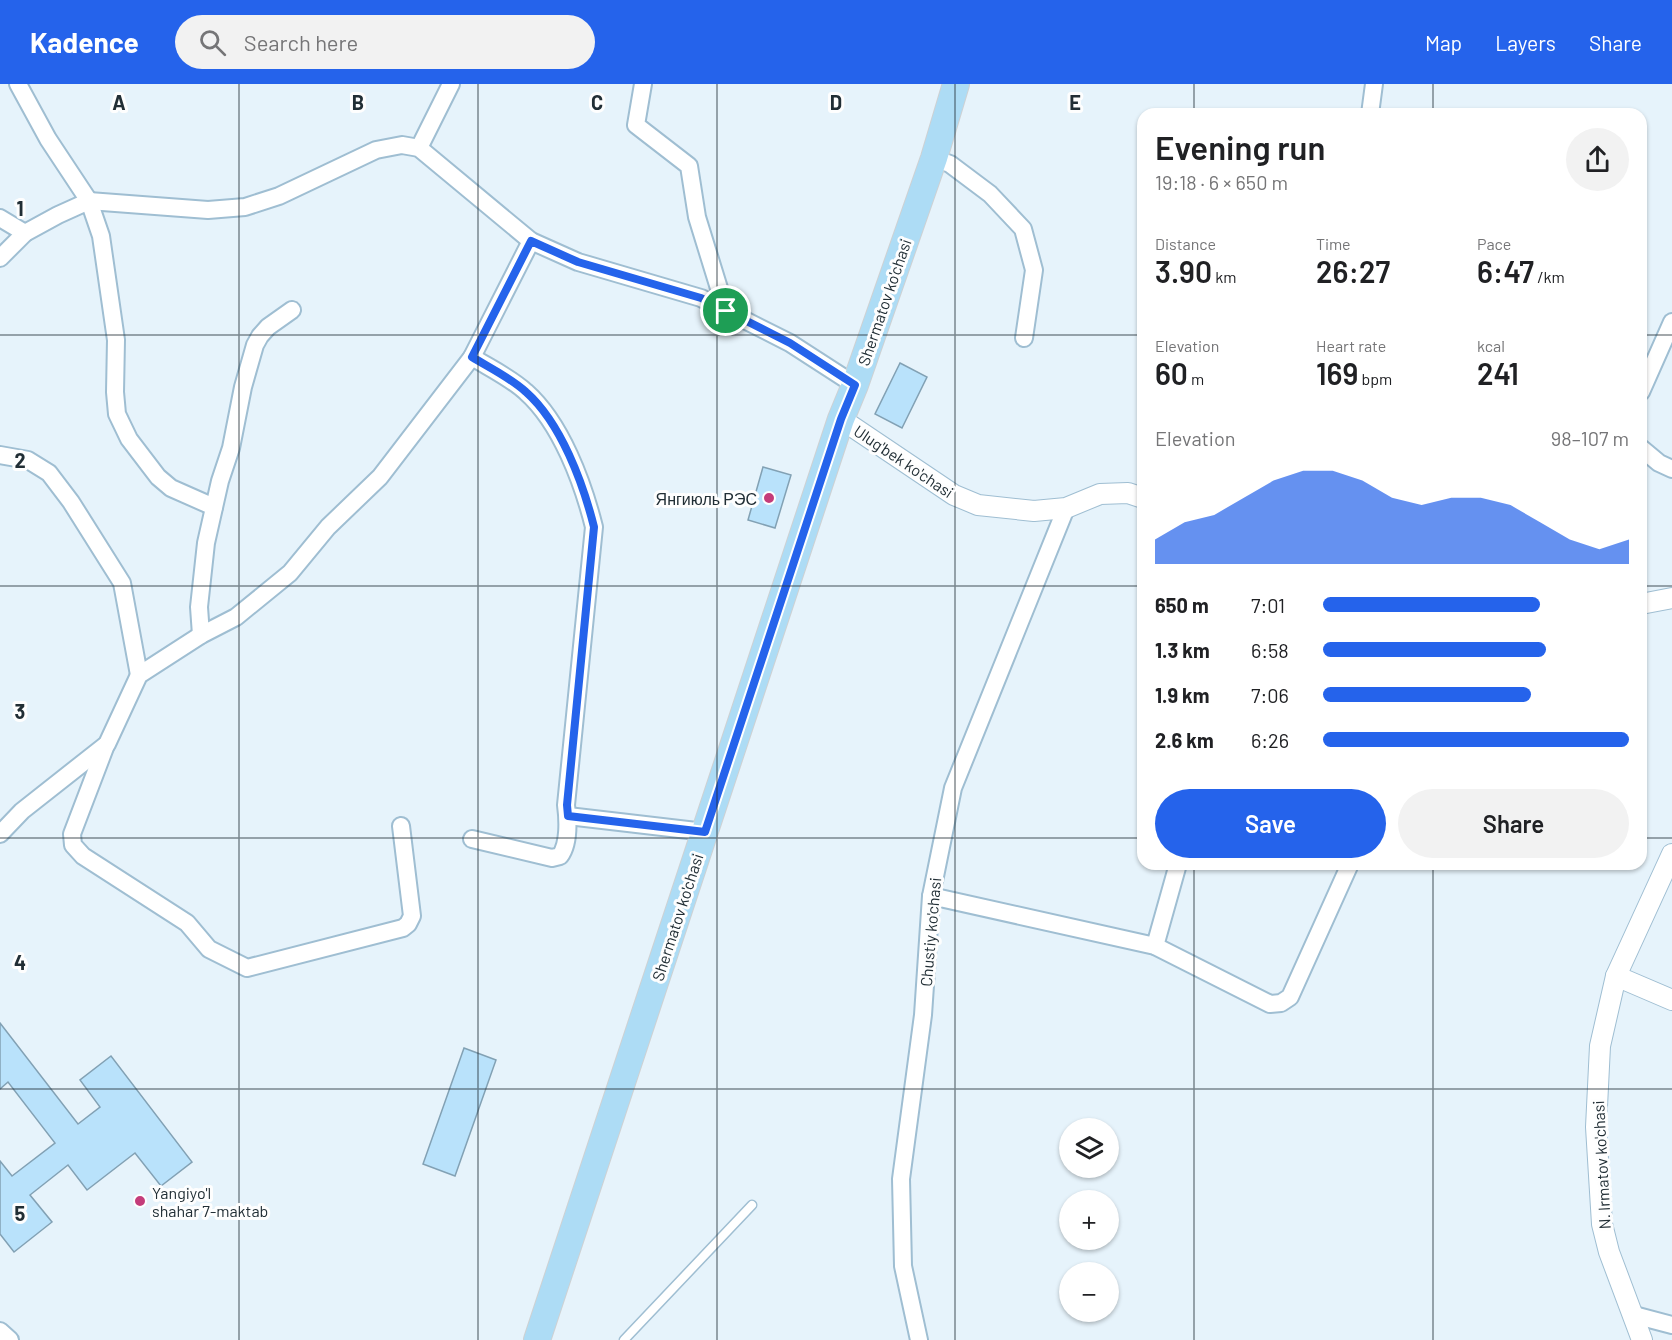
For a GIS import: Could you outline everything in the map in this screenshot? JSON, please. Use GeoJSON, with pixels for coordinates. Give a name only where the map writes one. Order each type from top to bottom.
{"type":"FeatureCollection","features":[{"type":"Feature","properties":{"kind":"main road","name":"Shermatov ko'chasi"},"geometry":{"type":"LineString","coordinates":[[537,1340],[841,419],[855,385],[933,158],[956,84]]}},
{"type":"Feature","properties":{"kind":"street"},"geometry":{"type":"LineString","coordinates":[[18,84],[48,139],[89,201],[101,236],[116,340],[117,414],[129,439],[158,477],[171,488],[214,507]]}},
{"type":"Feature","properties":{"kind":"street"},"geometry":{"type":"LineString","coordinates":[[419,148],[452,84]]}},
{"type":"Feature","properties":{"kind":"street"},"geometry":{"type":"LineString","coordinates":[[643,84],[636,125],[689,166],[697,217],[726,311]]}},
{"type":"Feature","properties":{"kind":"street"},"geometry":{"type":"LineString","coordinates":[[1371,108],[1374,84]]}},
{"type":"Feature","properties":{"kind":"street"},"geometry":{"type":"LineString","coordinates":[[0,258],[25,233],[58,214],[89,201],[208,210],[245,207],[279,196],[376,150],[402,145],[419,148],[531,241],[578,262],[701,298],[790,343],[855,385]]}},
{"type":"Feature","properties":{"kind":"street"},"geometry":{"type":"LineString","coordinates":[[933,158],[950,164],[990,194],[1023,228],[1034,270],[1024,338]]}},
{"type":"Feature","properties":{"kind":"street"},"geometry":{"type":"LineString","coordinates":[[0,218],[25,233]]}},
{"type":"Feature","properties":{"kind":"street"},"geometry":{"type":"LineString","coordinates":[[401,826],[412,916],[408,924],[403,928],[247,968],[209,949],[187,923],[83,856],[73,845],[72,834],[107,744],[139,675],[201,635],[236,617],[290,573],[328,527],[380,477],[472,357],[531,241]]}},
{"type":"Feature","properties":{"kind":"street"},"geometry":{"type":"LineString","coordinates":[[201,635],[198,607],[207,543],[214,507],[231,448],[243,387],[255,345],[268,327],[292,310]]}},
{"type":"Feature","properties":{"kind":"street"},"geometry":{"type":"LineString","coordinates":[[1647,378],[1672,322]]}},
{"type":"Feature","properties":{"kind":"street"},"geometry":{"type":"LineString","coordinates":[[472,357],[525,390],[539,404],[574,469],[588,502],[594,527],[567,805],[565,848],[556,858],[472,839]]}},
{"type":"Feature","properties":{"kind":"street","name":"Ulug'bek ko'chasi"},"geometry":{"type":"LineString","coordinates":[[841,419],[954,495],[978,505],[1034,511],[1066,508],[1100,494],[1128,493],[1137,496]]}},
{"type":"Feature","properties":{"kind":"street"},"geometry":{"type":"LineString","coordinates":[[1647,453],[1659,463],[1672,469]]}},
{"type":"Feature","properties":{"kind":"street"},"geometry":{"type":"LineString","coordinates":[[0,455],[28,460],[49,473],[71,501],[122,583],[139,675]]}},
{"type":"Feature","properties":{"kind":"street","name":"Chustiy ko'chasi"},"geometry":{"type":"LineString","coordinates":[[920,1340],[903,1266],[901,1179],[923,1016],[930,896],[953,788],[1066,508]]}},
{"type":"Feature","properties":{"kind":"street"},"geometry":{"type":"LineString","coordinates":[[1647,603],[1672,598]]}},
{"type":"Feature","properties":{"kind":"street"},"geometry":{"type":"LineString","coordinates":[[0,834],[22,811],[107,744]]}},
{"type":"Feature","properties":{"kind":"street"},"geometry":{"type":"LineString","coordinates":[[568,816],[705,832]]}},
{"type":"Feature","properties":{"kind":"street","name":"N. Irmatov ko'chasi"},"geometry":{"type":"LineString","coordinates":[[1642,1340],[1609,1252],[1602,1224],[1596,1127],[1600,1046],[1616,976],[1672,854]]}},
{"type":"Feature","properties":{"kind":"street"},"geometry":{"type":"LineString","coordinates":[[1155,945],[1176,870]]}},
{"type":"Feature","properties":{"kind":"street"},"geometry":{"type":"LineString","coordinates":[[930,896],[1155,945],[1270,1004],[1281,1003],[1290,997],[1347,870]]}},
{"type":"Feature","properties":{"kind":"street"},"geometry":{"type":"LineString","coordinates":[[1616,976],[1672,1000]]}},
{"type":"Feature","properties":{"kind":"street"},"geometry":{"type":"LineString","coordinates":[[1634,1316],[1672,1325]]}},
{"type":"Feature","properties":{"kind":"street"},"geometry":{"type":"LineString","coordinates":[[0,1331],[10,1340]]}},
{"type":"Feature","properties":{"kind":"lane"},"geometry":{"type":"LineString","coordinates":[[624,1340],[752,1205]]}},
{"type":"Feature","properties":{"kind":"building"},"geometry":{"type":"Polygon","coordinates":[[[900,363],[927,377],[902,428],[875,414],[900,363]]]}},
{"type":"Feature","properties":{"kind":"building","name":"Янгиюль РЭС"},"geometry":{"type":"Polygon","coordinates":[[[763,467],[791,475],[775,528],[748,520],[763,467]]]}},
{"type":"Feature","properties":{"kind":"building"},"geometry":{"type":"Polygon","coordinates":[[[0,1023],[78,1124],[100,1107],[80,1080],[111,1056],[192,1162],[161,1186],[135,1153],[87,1190],[68,1165],[30,1195],[52,1222],[14,1252],[0,1234],[0,1161],[12,1176],[55,1143],[8,1082],[0,1089],[0,1023]]]}},
{"type":"Feature","properties":{"kind":"building"},"geometry":{"type":"Polygon","coordinates":[[[464,1048],[496,1060],[455,1176],[423,1164],[464,1048]]]}},
{"type":"Feature","properties":{"kind":"place","name":"Янгиюль РЭС"},"geometry":{"type":"Point","coordinates":[769,498]}},
{"type":"Feature","properties":{"kind":"place","name":"Yangiyo'l shahar 7-maktab"},"geometry":{"type":"Point","coordinates":[140,1201]}},
{"type":"Feature","properties":{"kind":"route"},"geometry":{"type":"LineString","coordinates":[[531,241],[578,262],[701,298],[726,311],[790,343],[855,385],[841,419],[705,832],[568,816],[567,805],[594,527],[588,502],[574,469],[539,404],[525,390],[472,357],[531,241]]}}]}
